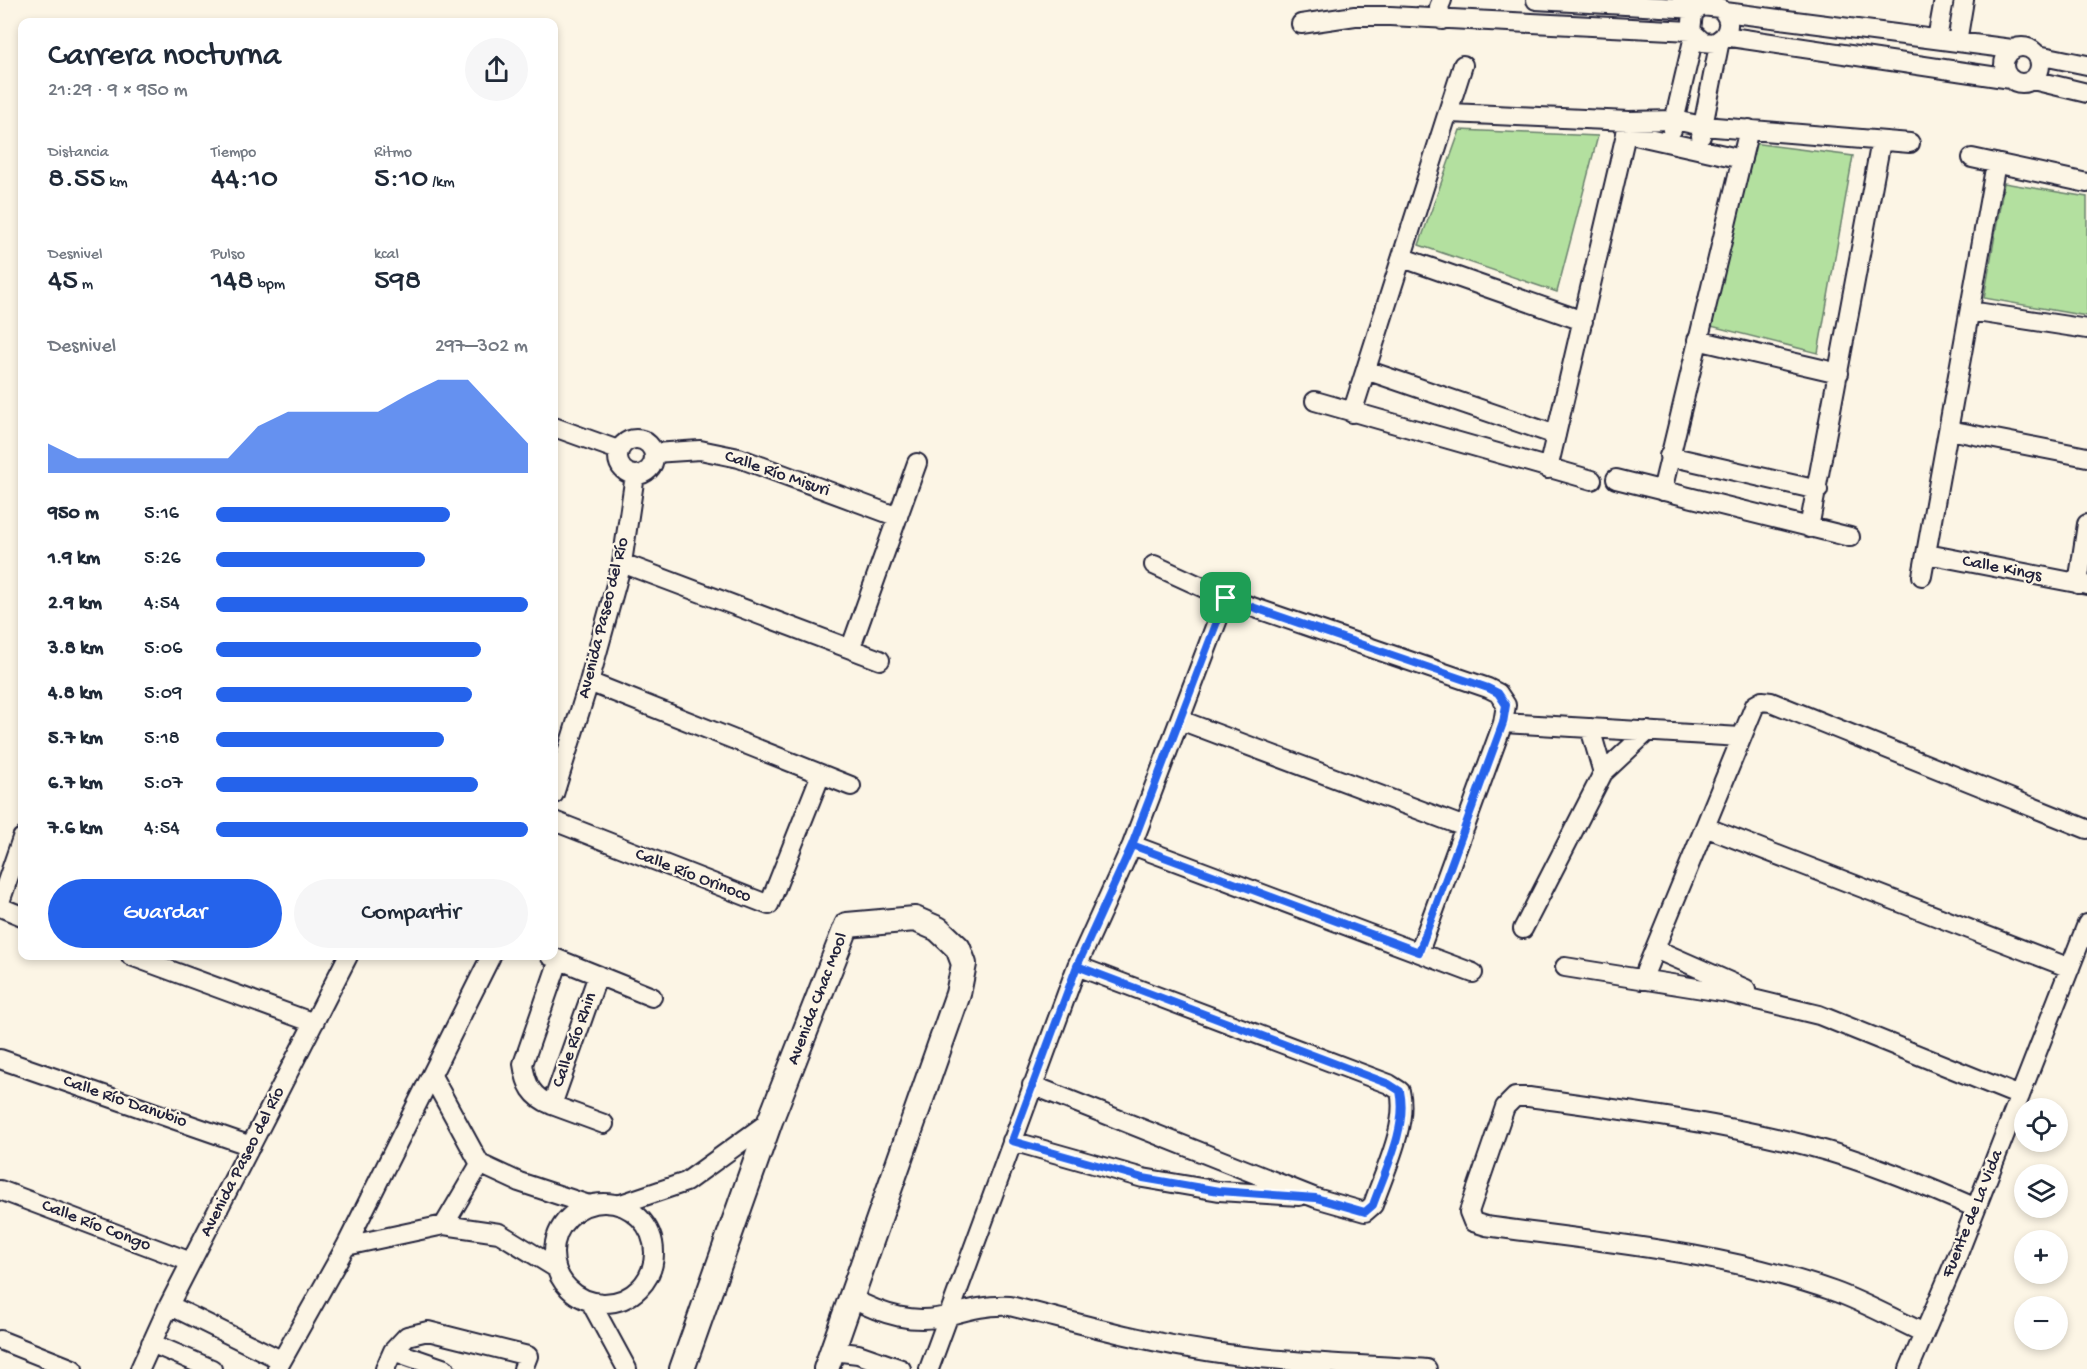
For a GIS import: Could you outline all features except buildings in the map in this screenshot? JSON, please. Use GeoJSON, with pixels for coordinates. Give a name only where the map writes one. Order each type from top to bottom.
{"type":"FeatureCollection","features":[{"type":"Feature","properties":{"kind":"main road","name":"Avenida Chac Mool"},"geometry":{"type":"LineString","coordinates":[[682,1369],[770,1121],[847,925],[915,919],[938,929],[958,948],[964,964],[958,994],[830,1360]]}},
{"type":"Feature","properties":{"kind":"street"},"geometry":{"type":"LineString","coordinates":[[1358,16],[1364,11],[1367,0]]}},
{"type":"Feature","properties":{"kind":"street"},"geometry":{"type":"LineString","coordinates":[[1442,0],[1439,7],[1442,20]]}},
{"type":"Feature","properties":{"kind":"street"},"geometry":{"type":"LineString","coordinates":[[1536,0],[1697,9],[1708,4],[1725,12],[1747,8],[1767,9],[1957,42],[2012,49],[2029,47],[2038,54],[2087,65]]}},
{"type":"Feature","properties":{"kind":"street"},"geometry":{"type":"LineString","coordinates":[[1937,39],[1944,0]]}},
{"type":"Feature","properties":{"kind":"street"},"geometry":{"type":"LineString","coordinates":[[1957,42],[1964,0]]}},
{"type":"Feature","properties":{"kind":"street"},"geometry":{"type":"LineString","coordinates":[[1669,142],[1692,33],[1690,19],[1697,9]]}},
{"type":"Feature","properties":{"kind":"street"},"geometry":{"type":"LineString","coordinates":[[1699,149],[1722,38],[1729,24],[1725,12]]}},
{"type":"Feature","properties":{"kind":"street"},"geometry":{"type":"LineString","coordinates":[[1301,24],[1358,16],[1692,33],[1709,44],[1722,38],[2011,79],[2022,84],[2033,80],[2040,71],[2038,54]]}},
{"type":"Feature","properties":{"kind":"street"},"geometry":{"type":"LineString","coordinates":[[2011,79],[2004,64],[2012,49]]}},
{"type":"Feature","properties":{"kind":"street"},"geometry":{"type":"LineString","coordinates":[[1352,413],[1450,113],[1463,65]]}},
{"type":"Feature","properties":{"kind":"street"},"geometry":{"type":"LineString","coordinates":[[2033,80],[2087,93]]}},
{"type":"Feature","properties":{"kind":"street"},"geometry":{"type":"LineString","coordinates":[[1450,113],[1628,127],[1674,120],[1703,126],[1910,143]]}},
{"type":"Feature","properties":{"kind":"street"},"geometry":{"type":"LineString","coordinates":[[1628,127],[1669,142],[1742,159]]}},
{"type":"Feature","properties":{"kind":"street"},"geometry":{"type":"LineString","coordinates":[[1548,468],[1628,127]]}},
{"type":"Feature","properties":{"kind":"street"},"geometry":{"type":"LineString","coordinates":[[1662,491],[1749,129]]}},
{"type":"Feature","properties":{"kind":"street"},"geometry":{"type":"LineString","coordinates":[[1809,528],[1818,490],[1881,141]]}},
{"type":"Feature","properties":{"kind":"street"},"geometry":{"type":"LineString","coordinates":[[1972,158],[2087,183]]}},
{"type":"Feature","properties":{"kind":"street"},"geometry":{"type":"LineString","coordinates":[[1922,576],[1996,163]]}},
{"type":"Feature","properties":{"kind":"street"},"geometry":{"type":"LineString","coordinates":[[1402,258],[1583,321]]}},
{"type":"Feature","properties":{"kind":"street"},"geometry":{"type":"LineString","coordinates":[[1970,311],[2087,329]]}},
{"type":"Feature","properties":{"kind":"street"},"geometry":{"type":"LineString","coordinates":[[1698,340],[1839,373]]}},
{"type":"Feature","properties":{"kind":"street"},"geometry":{"type":"LineString","coordinates":[[1366,370],[1556,435]]}},
{"type":"Feature","properties":{"kind":"street"},"geometry":{"type":"LineString","coordinates":[[1315,401],[1592,480]]}},
{"type":"Feature","properties":{"kind":"street"},"geometry":{"type":"LineString","coordinates":[[558,428],[618,450]]}},
{"type":"Feature","properties":{"kind":"street"},"geometry":{"type":"LineString","coordinates":[[1949,430],[2087,457]]}},
{"type":"Feature","properties":{"kind":"street"},"geometry":{"type":"LineString","coordinates":[[637,438],[648,443],[654,453],[649,468],[635,475],[621,467],[618,450],[626,441],[637,438]]}},
{"type":"Feature","properties":{"kind":"street","name":"Calle Río Misuri"},"geometry":{"type":"LineString","coordinates":[[654,453],[700,450],[739,458],[898,517]]}},
{"type":"Feature","properties":{"kind":"street"},"geometry":{"type":"LineString","coordinates":[[1669,456],[1818,490]]}},
{"type":"Feature","properties":{"kind":"street"},"geometry":{"type":"LineString","coordinates":[[851,647],[917,463]]}},
{"type":"Feature","properties":{"kind":"street","name":"Avenida Paseo del Río"},"geometry":{"type":"LineString","coordinates":[[558,781],[589,682],[622,563],[635,475]]}},
{"type":"Feature","properties":{"kind":"street"},"geometry":{"type":"LineString","coordinates":[[1616,479],[1850,537]]}},
{"type":"Feature","properties":{"kind":"street","name":"Calle Kings"},"geometry":{"type":"LineString","coordinates":[[1927,554],[2083,584],[2087,524]]}},
{"type":"Feature","properties":{"kind":"street"},"geometry":{"type":"LineString","coordinates":[[622,563],[851,647],[880,660]]}},
{"type":"Feature","properties":{"kind":"street"},"geometry":{"type":"LineString","coordinates":[[1154,565],[1226,598],[1498,693],[1506,705],[1503,723],[1419,952]]}},
{"type":"Feature","properties":{"kind":"street"},"geometry":{"type":"LineString","coordinates":[[929,1369],[1077,966],[1132,845],[1226,598]]}},
{"type":"Feature","properties":{"kind":"street"},"geometry":{"type":"LineString","coordinates":[[589,682],[851,786]]}},
{"type":"Feature","properties":{"kind":"street"},"geometry":{"type":"LineString","coordinates":[[1642,980],[1755,705],[1762,701],[1771,702],[2087,829]]}},
{"type":"Feature","properties":{"kind":"street"},"geometry":{"type":"LineString","coordinates":[[1180,720],[1465,827]]}},
{"type":"Feature","properties":{"kind":"street"},"geometry":{"type":"LineString","coordinates":[[1503,723],[1742,737]]}},
{"type":"Feature","properties":{"kind":"street"},"geometry":{"type":"LineString","coordinates":[[1590,728],[1603,773]]}},
{"type":"Feature","properties":{"kind":"street"},"geometry":{"type":"LineString","coordinates":[[1523,928],[1603,773],[1648,731]]}},
{"type":"Feature","properties":{"kind":"street","name":"Calle Río Orinoco"},"geometry":{"type":"LineString","coordinates":[[558,823],[769,905],[821,774]]}},
{"type":"Feature","properties":{"kind":"street"},"geometry":{"type":"LineString","coordinates":[[1705,827],[2070,968]]}},
{"type":"Feature","properties":{"kind":"street"},"geometry":{"type":"LineString","coordinates":[[1132,845],[1473,973]]}},
{"type":"Feature","properties":{"kind":"street"},"geometry":{"type":"LineString","coordinates":[[0,902],[18,850]]}},
{"type":"Feature","properties":{"kind":"street"},"geometry":{"type":"LineString","coordinates":[[0,907],[18,914]]}},
{"type":"Feature","properties":{"kind":"street","name":"Fuente de La Vida"},"geometry":{"type":"LineString","coordinates":[[1909,1369],[1976,1208],[2087,924]]}},
{"type":"Feature","properties":{"kind":"street"},"geometry":{"type":"LineString","coordinates":[[1655,949],[1781,1005]]}},
{"type":"Feature","properties":{"kind":"street"},"geometry":{"type":"LineString","coordinates":[[142,960],[314,1023]]}},
{"type":"Feature","properties":{"kind":"street","name":"Avenida Paseo del Río"},"geometry":{"type":"LineString","coordinates":[[140,1369],[169,1305],[346,960]]}},
{"type":"Feature","properties":{"kind":"street"},"geometry":{"type":"LineString","coordinates":[[169,1305],[279,1364],[346,1246],[489,960]]}},
{"type":"Feature","properties":{"kind":"street","name":"Calle Río Rhin"},"geometry":{"type":"LineString","coordinates":[[553,960],[524,1064],[525,1081],[536,1098],[604,1124]]}},
{"type":"Feature","properties":{"kind":"street","name":"Calle Río Rhin"},"geometry":{"type":"LineString","coordinates":[[558,960],[652,997]]}},
{"type":"Feature","properties":{"kind":"street"},"geometry":{"type":"LineString","coordinates":[[1032,1085],[1316,1198],[1365,1212],[1373,1205],[1402,1120],[1403,1104],[1400,1091],[1389,1084],[1077,966]]}},
{"type":"Feature","properties":{"kind":"street"},"geometry":{"type":"LineString","coordinates":[[1565,967],[1781,1005],[1819,1015],[2020,1096]]}},
{"type":"Feature","properties":{"kind":"street","name":"Calle Río Rhin"},"geometry":{"type":"LineString","coordinates":[[552,1105],[598,975]]}},
{"type":"Feature","properties":{"kind":"street","name":"Calle Río Danubio"},"geometry":{"type":"LineString","coordinates":[[0,1059],[251,1146]]}},
{"type":"Feature","properties":{"kind":"street"},"geometry":{"type":"LineString","coordinates":[[432,1076],[480,1164],[519,1182],[589,1205]]}},
{"type":"Feature","properties":{"kind":"street"},"geometry":{"type":"LineString","coordinates":[[1924,1333],[1834,1291],[1741,1266],[1676,1253],[1486,1226],[1473,1222],[1469,1212],[1505,1107],[1515,1097],[1529,1097],[1746,1131],[1811,1147],[1899,1175],[1976,1208]]}},
{"type":"Feature","properties":{"kind":"street"},"geometry":{"type":"LineString","coordinates":[[618,1205],[686,1182],[770,1121]]}},
{"type":"Feature","properties":{"kind":"street"},"geometry":{"type":"LineString","coordinates":[[1012,1141],[1143,1178],[1219,1191],[1316,1198]]}},
{"type":"Feature","properties":{"kind":"street"},"geometry":{"type":"LineString","coordinates":[[444,1225],[480,1164]]}},
{"type":"Feature","properties":{"kind":"street","name":"Calle Río Congo"},"geometry":{"type":"LineString","coordinates":[[0,1190],[191,1262]]}},
{"type":"Feature","properties":{"kind":"street"},"geometry":{"type":"LineString","coordinates":[[346,1246],[444,1225],[499,1233],[556,1268],[569,1288],[590,1301],[606,1303],[621,1300],[635,1292],[645,1281],[652,1266],[654,1251],[651,1235],[632,1211],[618,1205],[604,1203],[589,1205],[575,1212],[564,1222],[556,1236],[554,1252],[556,1268]]}},
{"type":"Feature","properties":{"kind":"street"},"geometry":{"type":"LineString","coordinates":[[851,1299],[878,1312],[896,1317],[932,1318],[987,1305],[1010,1306],[1143,1340],[1185,1348],[1259,1358],[1427,1369]]}},
{"type":"Feature","properties":{"kind":"street"},"geometry":{"type":"LineString","coordinates":[[590,1301],[627,1369]]}},
{"type":"Feature","properties":{"kind":"street"},"geometry":{"type":"LineString","coordinates":[[384,1369],[393,1351],[407,1336],[428,1331],[528,1356],[523,1369]]}},
{"type":"Feature","properties":{"kind":"street"},"geometry":{"type":"LineString","coordinates":[[0,1340],[73,1369]]}},
{"type":"Feature","properties":{"kind":"street"},"geometry":{"type":"LineString","coordinates":[[151,1343],[212,1369]]}},
{"type":"Feature","properties":{"kind":"street"},"geometry":{"type":"LineString","coordinates":[[393,1351],[445,1369]]}},
{"type":"Feature","properties":{"kind":"street"},"geometry":{"type":"LineString","coordinates":[[830,1360],[858,1354],[901,1369]]}},
{"type":"Feature","properties":{"kind":"street"},"geometry":{"type":"LineString","coordinates":[[1295,1369],[1316,1361]]}},
{"type":"Feature","properties":{"kind":"green space"},"geometry":{"type":"Polygon","coordinates":[[[1460,130],[1598,136],[1557,292],[1419,245],[1460,130]]]}},
{"type":"Feature","properties":{"kind":"green space"},"geometry":{"type":"Polygon","coordinates":[[[1752,143],[1853,156],[1818,353],[1711,326],[1752,143]]]}},
{"type":"Feature","properties":{"kind":"green space"},"geometry":{"type":"Polygon","coordinates":[[[2004,183],[2087,197],[2087,316],[1984,298],[2004,183]]]}},
{"type":"Feature","properties":{"kind":"route"},"geometry":{"type":"LineString","coordinates":[[1226,598],[1132,845],[1077,966],[1012,1141],[1143,1178],[1219,1191],[1316,1198],[1365,1212],[1373,1205],[1402,1120],[1403,1104],[1400,1091],[1389,1084],[1077,966],[1105,906],[1132,845],[1419,952],[1503,723],[1506,705],[1498,693],[1488,688],[1226,598]]}}]}
